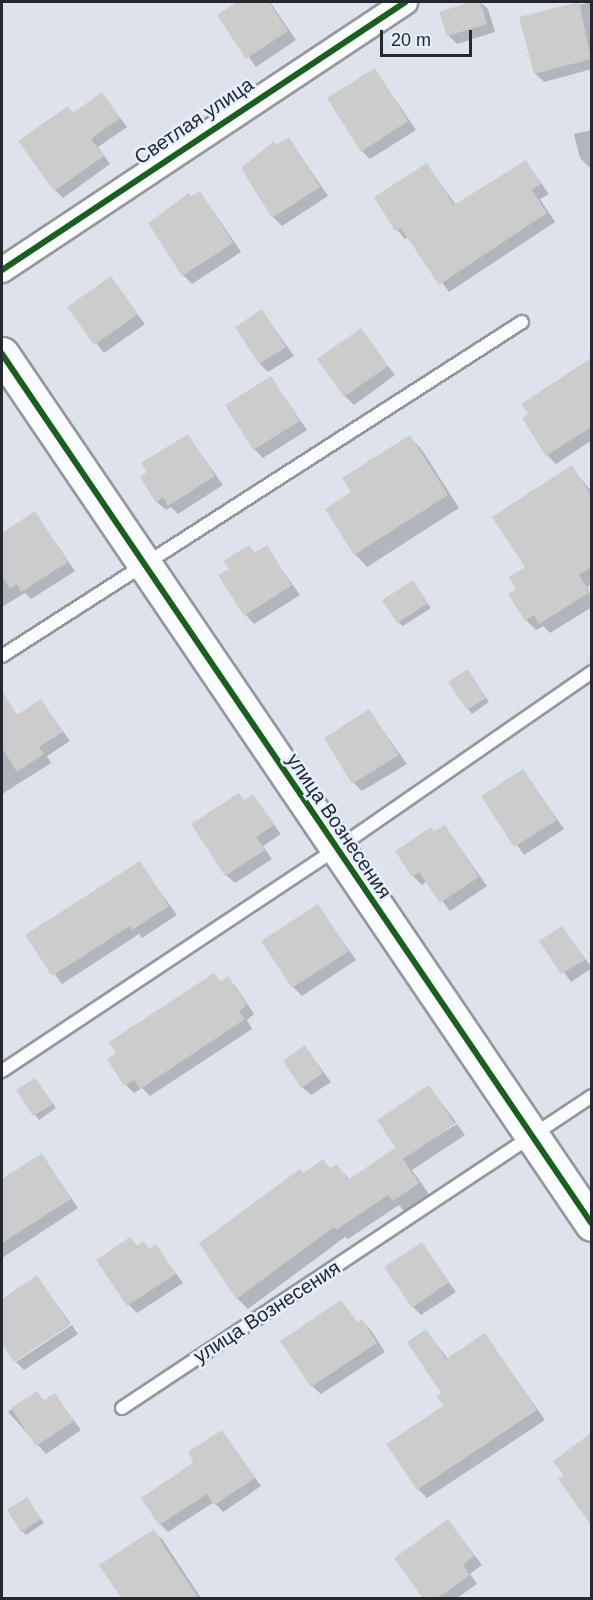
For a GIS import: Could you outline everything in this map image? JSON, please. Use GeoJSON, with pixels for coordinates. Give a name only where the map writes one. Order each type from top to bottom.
{"type":"FeatureCollection","features":[{"type":"Feature","properties":{"kind":"street","name":"Светлая улица"},"geometry":{"type":"LineString","coordinates":[[2,270],[405,2]]}},
{"type":"Feature","properties":{"kind":"street","name":"улица Вознесения"},"geometry":{"type":"LineString","coordinates":[[2,354],[335,850],[591,1224]]}},
{"type":"Feature","properties":{"kind":"lane"},"geometry":{"type":"LineString","coordinates":[[2,656],[142,563],[522,322]]}},
{"type":"Feature","properties":{"kind":"lane","name":"улица Вознесения"},"geometry":{"type":"LineString","coordinates":[[2,1071],[335,850],[591,672]]}},
{"type":"Feature","properties":{"kind":"lane","name":"улица Вознесения"},"geometry":{"type":"LineString","coordinates":[[122,1408],[591,1096]]}},
{"type":"Feature","properties":{"kind":"building"},"geometry":{"type":"Polygon","coordinates":[[[237,2],[269,2],[288,31],[246,59],[217,15],[237,2]]]}},
{"type":"Feature","properties":{"kind":"building"},"geometry":{"type":"Polygon","coordinates":[[[471,2],[480,2],[487,24],[447,36],[439,12],[471,2]]]}},
{"type":"Feature","properties":{"kind":"building"},"geometry":{"type":"Polygon","coordinates":[[[579,2],[591,59],[534,74],[519,17],[579,2]]]}},
{"type":"Feature","properties":{"kind":"building"},"geometry":{"type":"Polygon","coordinates":[[[375,68],[408,121],[361,152],[327,98],[375,68]]]}},
{"type":"Feature","properties":{"kind":"building"},"geometry":{"type":"Polygon","coordinates":[[[102,92],[120,118],[91,139],[104,156],[54,191],[18,141],[68,106],[73,113],[102,92]]]}},
{"type":"Feature","properties":{"kind":"building"},"geometry":{"type":"Polygon","coordinates":[[[289,137],[320,187],[272,218],[241,168],[274,141],[276,145],[289,137]]]}},
{"type":"Feature","properties":{"kind":"building"},"geometry":{"type":"Polygon","coordinates":[[[526,160],[541,184],[532,190],[547,213],[439,285],[401,228],[395,231],[374,197],[427,163],[454,205],[526,160]]]}},
{"type":"Feature","properties":{"kind":"building"},"geometry":{"type":"Polygon","coordinates":[[[200,191],[233,243],[182,276],[148,223],[189,193],[191,196],[200,191]]]}},
{"type":"Feature","properties":{"kind":"building"},"geometry":{"type":"Polygon","coordinates":[[[111,276],[138,314],[94,345],[67,307],[111,276]]]}},
{"type":"Feature","properties":{"kind":"building"},"geometry":{"type":"Polygon","coordinates":[[[262,309],[286,347],[259,364],[235,327],[262,309]]]}},
{"type":"Feature","properties":{"kind":"building"},"geometry":{"type":"Polygon","coordinates":[[[361,328],[388,366],[344,397],[317,359],[361,328]]]}},
{"type":"Feature","properties":{"kind":"building"},"geometry":{"type":"Polygon","coordinates":[[[591,358],[591,427],[546,456],[522,418],[528,414],[521,404],[591,358]]]}},
{"type":"Feature","properties":{"kind":"building"},"geometry":{"type":"Polygon","coordinates":[[[271,376],[300,421],[253,450],[225,405],[271,376]]]}},
{"type":"Feature","properties":{"kind":"building"},"geometry":{"type":"Polygon","coordinates":[[[188,434],[215,476],[168,506],[163,497],[156,503],[140,477],[147,472],[141,463],[188,434]]]}},
{"type":"Feature","properties":{"kind":"building"},"geometry":{"type":"Polygon","coordinates":[[[410,435],[448,495],[354,555],[325,509],[351,492],[342,478],[410,435]]]}},
{"type":"Feature","properties":{"kind":"building"},"geometry":{"type":"Polygon","coordinates":[[[572,465],[591,495],[591,567],[579,575],[590,592],[539,624],[534,615],[525,621],[508,594],[516,589],[509,577],[525,567],[492,517],[572,465]]]}},
{"type":"Feature","properties":{"kind":"building"},"geometry":{"type":"Polygon","coordinates":[[[35,511],[68,562],[21,592],[17,584],[10,589],[2,576],[2,533],[35,511]]]}},
{"type":"Feature","properties":{"kind":"building"},"geometry":{"type":"Polygon","coordinates":[[[249,545],[254,553],[267,545],[292,585],[244,616],[218,575],[229,569],[223,561],[249,545]]]}},
{"type":"Feature","properties":{"kind":"building"},"geometry":{"type":"Polygon","coordinates":[[[413,580],[428,603],[397,623],[382,600],[413,580]]]}},
{"type":"Feature","properties":{"kind":"building"},"geometry":{"type":"Polygon","coordinates":[[[468,669],[486,698],[467,710],[448,682],[468,669]]]}},
{"type":"Feature","properties":{"kind":"building"},"geometry":{"type":"Polygon","coordinates":[[[2,690],[17,715],[41,699],[63,732],[39,747],[44,754],[17,772],[2,748],[2,690]]]}},
{"type":"Feature","properties":{"kind":"building"},"geometry":{"type":"Polygon","coordinates":[[[369,709],[399,755],[352,784],[324,738],[369,709]]]}},
{"type":"Feature","properties":{"kind":"building"},"geometry":{"type":"Polygon","coordinates":[[[523,769],[557,820],[514,847],[481,796],[523,769]]]}},
{"type":"Feature","properties":{"kind":"building"},"geometry":{"type":"Polygon","coordinates":[[[239,793],[244,800],[253,794],[274,825],[256,837],[265,850],[225,876],[191,824],[239,793]]]}},
{"type":"Feature","properties":{"kind":"building"},"geometry":{"type":"Polygon","coordinates":[[[445,825],[479,877],[440,903],[419,872],[412,877],[395,851],[431,827],[434,831],[445,825]]]}},
{"type":"Feature","properties":{"kind":"building"},"geometry":{"type":"Polygon","coordinates":[[[140,861],[169,906],[132,930],[130,926],[52,976],[25,935],[140,861]]]}},
{"type":"Feature","properties":{"kind":"building"},"geometry":{"type":"Polygon","coordinates":[[[318,904],[349,951],[292,988],[261,941],[318,904]]]}},
{"type":"Feature","properties":{"kind":"building"},"geometry":{"type":"Polygon","coordinates":[[[562,926],[585,960],[561,974],[539,941],[562,926]]]}},
{"type":"Feature","properties":{"kind":"building"},"geometry":{"type":"Polygon","coordinates":[[[214,973],[220,982],[228,976],[247,1005],[239,1011],[245,1019],[140,1089],[134,1080],[124,1086],[107,1059],[116,1053],[109,1042],[214,973]]]}},
{"type":"Feature","properties":{"kind":"building"},"geometry":{"type":"Polygon","coordinates":[[[305,1045],[323,1073],[301,1088],[283,1061],[305,1045]]]}},
{"type":"Feature","properties":{"kind":"building"},"geometry":{"type":"Polygon","coordinates":[[[35,1078],[53,1104],[33,1116],[16,1090],[35,1078]]]}},
{"type":"Feature","properties":{"kind":"building"},"geometry":{"type":"Polygon","coordinates":[[[429,1085],[455,1124],[403,1159],[419,1183],[393,1201],[388,1195],[336,1230],[334,1227],[236,1299],[199,1243],[300,1169],[303,1173],[323,1159],[330,1169],[337,1164],[348,1180],[395,1148],[399,1153],[377,1120],[429,1085]]]}},
{"type":"Feature","properties":{"kind":"building"},"geometry":{"type":"Polygon","coordinates":[[[42,1153],[71,1199],[2,1243],[2,1179],[42,1153]]]}},
{"type":"Feature","properties":{"kind":"building"},"geometry":{"type":"Polygon","coordinates":[[[130,1237],[136,1246],[144,1241],[149,1249],[156,1244],[176,1274],[127,1306],[96,1260],[130,1237]]]}},
{"type":"Feature","properties":{"kind":"building"},"geometry":{"type":"Polygon","coordinates":[[[422,1242],[449,1282],[412,1308],[384,1267],[422,1242]]]}},
{"type":"Feature","properties":{"kind":"building"},"geometry":{"type":"Polygon","coordinates":[[[37,1275],[70,1325],[14,1362],[2,1344],[2,1299],[37,1275]]]}},
{"type":"Feature","properties":{"kind":"building"},"geometry":{"type":"Polygon","coordinates":[[[341,1300],[357,1322],[362,1319],[377,1343],[311,1387],[280,1341],[341,1300]]]}},
{"type":"Feature","properties":{"kind":"building"},"geometry":{"type":"Polygon","coordinates":[[[426,1329],[446,1359],[485,1333],[537,1410],[417,1490],[386,1444],[443,1406],[437,1396],[441,1393],[407,1342],[426,1329]]]}},
{"type":"Feature","properties":{"kind":"building"},"geometry":{"type":"Polygon","coordinates":[[[37,1391],[43,1401],[55,1393],[74,1421],[36,1446],[11,1408],[37,1391]]]}},
{"type":"Feature","properties":{"kind":"building"},"geometry":{"type":"Polygon","coordinates":[[[222,1430],[255,1478],[214,1505],[207,1494],[159,1525],[141,1498],[194,1462],[188,1452],[222,1430]]]}},
{"type":"Feature","properties":{"kind":"building"},"geometry":{"type":"Polygon","coordinates":[[[591,1433],[591,1525],[558,1479],[564,1476],[553,1461],[591,1433]]]}},
{"type":"Feature","properties":{"kind":"building"},"geometry":{"type":"Polygon","coordinates":[[[27,1497],[41,1519],[21,1532],[7,1510],[27,1497]]]}},
{"type":"Feature","properties":{"kind":"building"},"geometry":{"type":"Polygon","coordinates":[[[448,1519],[474,1556],[463,1565],[470,1575],[436,1599],[423,1599],[394,1558],[448,1519]]]}},
{"type":"Feature","properties":{"kind":"building"},"geometry":{"type":"Polygon","coordinates":[[[154,1529],[199,1599],[122,1599],[99,1565],[154,1529]]]}},
{"type":"Feature","properties":{"kind":"cycle path"},"geometry":{"type":"LineString","coordinates":[[2,270],[405,2]]}},
{"type":"Feature","properties":{"kind":"cycle path"},"geometry":{"type":"LineString","coordinates":[[2,354],[592,1224]]}}]}
